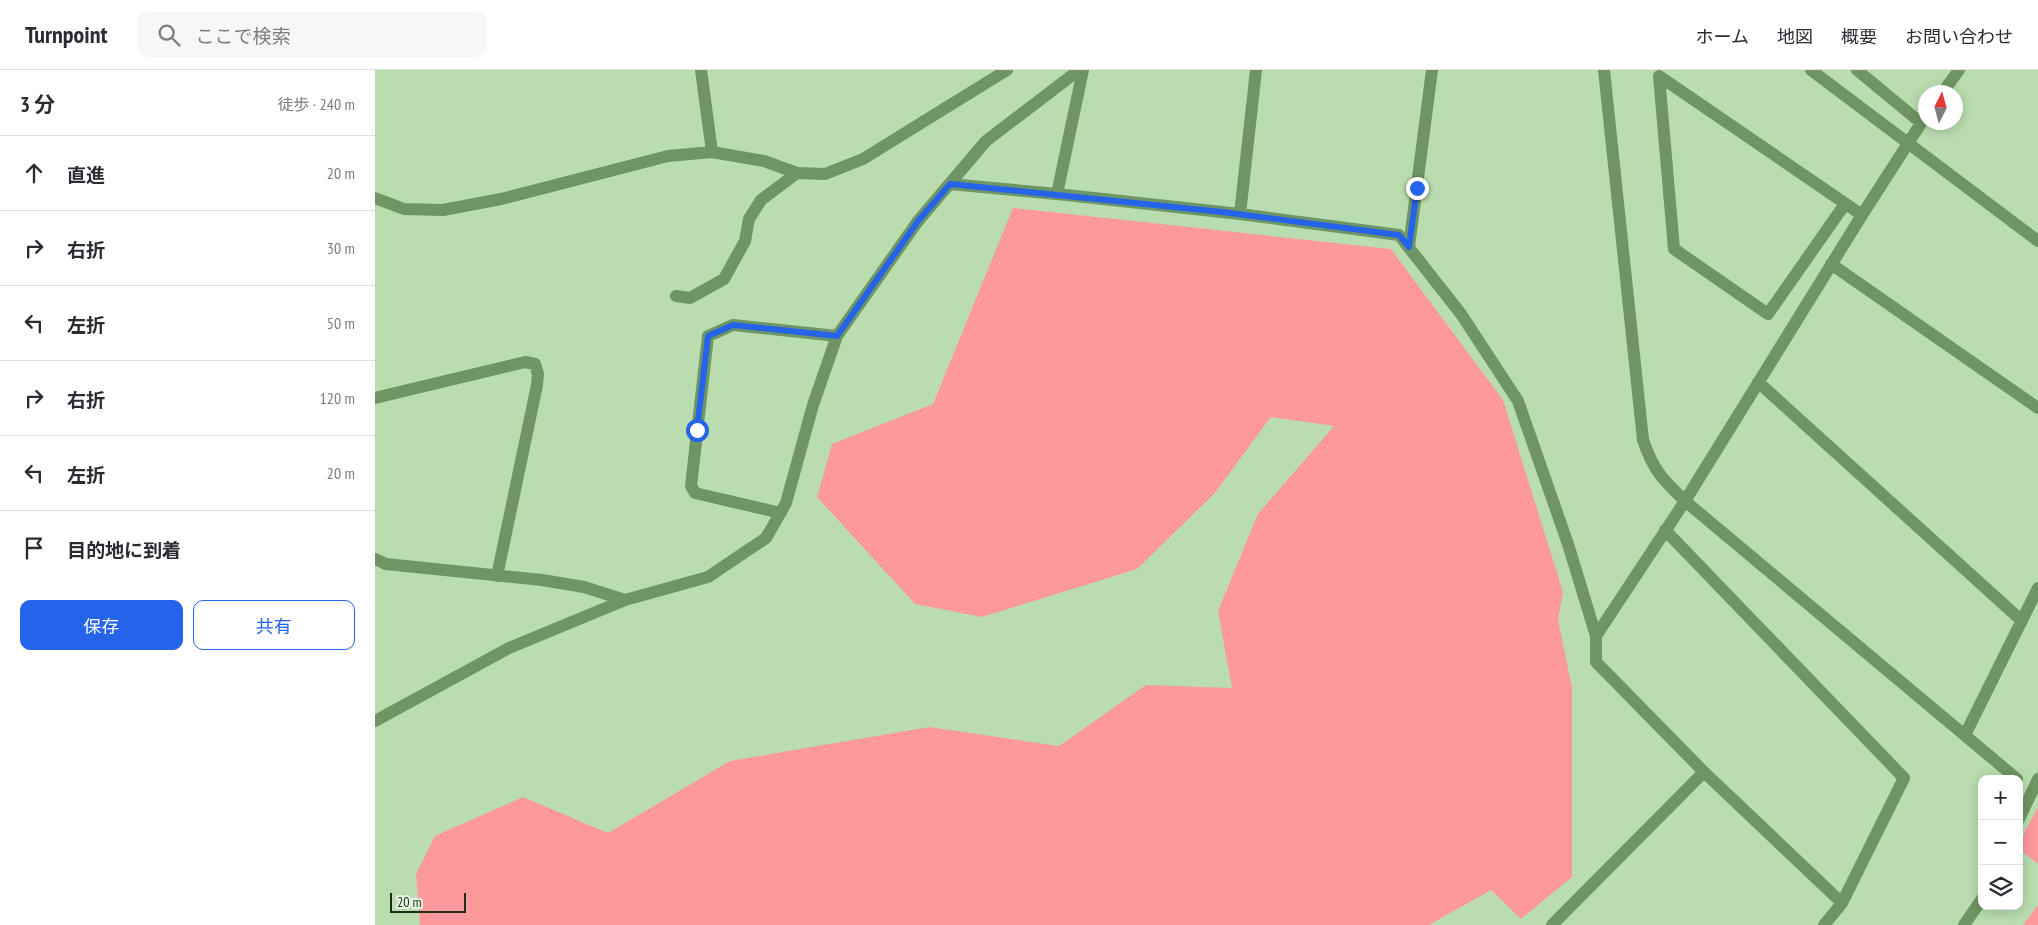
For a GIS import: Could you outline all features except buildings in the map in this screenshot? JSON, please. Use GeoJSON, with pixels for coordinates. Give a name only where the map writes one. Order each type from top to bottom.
{"type":"FeatureCollection","features":[{"type":"Feature","properties":{"kind":"street"},"geometry":{"type":"LineString","coordinates":[[701,70],[712,152]]}},
{"type":"Feature","properties":{"kind":"street"},"geometry":{"type":"LineString","coordinates":[[375,198],[404,209],[443,210],[501,199],[668,156],[712,152],[764,161],[797,173],[825,174],[863,159],[1007,70]]}},
{"type":"Feature","properties":{"kind":"street"},"geometry":{"type":"LineString","coordinates":[[375,721],[509,648],[625,600],[709,577],[766,538],[786,503],[813,406],[837,336],[918,221],[986,141],[1079,70]]}},
{"type":"Feature","properties":{"kind":"street"},"geometry":{"type":"LineString","coordinates":[[1057,194],[1083,70]]}},
{"type":"Feature","properties":{"kind":"street"},"geometry":{"type":"LineString","coordinates":[[1240,214],[1256,70]]}},
{"type":"Feature","properties":{"kind":"street"},"geometry":{"type":"LineString","coordinates":[[1409,247],[1432,70]]}},
{"type":"Feature","properties":{"kind":"street"},"geometry":{"type":"LineString","coordinates":[[1604,70],[1643,440],[1649,460],[1658,474],[1685,501],[2012,775]]}},
{"type":"Feature","properties":{"kind":"street"},"geometry":{"type":"LineString","coordinates":[[1811,70],[2038,241]]}},
{"type":"Feature","properties":{"kind":"street"},"geometry":{"type":"LineString","coordinates":[[1857,70],[1918,116]]}},
{"type":"Feature","properties":{"kind":"street"},"geometry":{"type":"LineString","coordinates":[[1948,85],[1959,70]]}},
{"type":"Feature","properties":{"kind":"street"},"geometry":{"type":"LineString","coordinates":[[1845,204],[1768,314],[1674,249],[1659,76],[1862,215]]}},
{"type":"Feature","properties":{"kind":"street"},"geometry":{"type":"LineString","coordinates":[[1596,636],[1685,501],[1918,127]]}},
{"type":"Feature","properties":{"kind":"street"},"geometry":{"type":"LineString","coordinates":[[676,296],[690,298],[724,280],[745,241],[749,219],[761,200],[797,173]]}},
{"type":"Feature","properties":{"kind":"street"},"geometry":{"type":"LineString","coordinates":[[950,184],[1240,214],[1399,235],[1461,314],[1517,401],[1568,544],[1596,636],[1597,662],[1704,772],[1842,903]]}},
{"type":"Feature","properties":{"kind":"street"},"geometry":{"type":"LineString","coordinates":[[1831,264],[2038,408]]}},
{"type":"Feature","properties":{"kind":"street"},"geometry":{"type":"LineString","coordinates":[[781,513],[695,494],[691,486],[708,336],[733,325],[837,336]]}},
{"type":"Feature","properties":{"kind":"street"},"geometry":{"type":"LineString","coordinates":[[375,398],[525,362],[535,364],[538,374],[537,384],[497,576]]}},
{"type":"Feature","properties":{"kind":"street"},"geometry":{"type":"LineString","coordinates":[[1758,382],[2022,621]]}},
{"type":"Feature","properties":{"kind":"street"},"geometry":{"type":"LineString","coordinates":[[1665,530],[1904,778],[1842,903],[1824,925]]}},
{"type":"Feature","properties":{"kind":"street"},"geometry":{"type":"LineString","coordinates":[[375,559],[386,564],[584,587],[625,600]]}},
{"type":"Feature","properties":{"kind":"street"},"geometry":{"type":"LineString","coordinates":[[1965,735],[2038,588]]}},
{"type":"Feature","properties":{"kind":"street"},"geometry":{"type":"LineString","coordinates":[[1552,925],[1704,772]]}},
{"type":"Feature","properties":{"kind":"street"},"geometry":{"type":"LineString","coordinates":[[2023,809],[2038,779]]}},
{"type":"Feature","properties":{"kind":"street"},"geometry":{"type":"LineString","coordinates":[[2023,784],[2031,791]]}},
{"type":"Feature","properties":{"kind":"street"},"geometry":{"type":"LineString","coordinates":[[1964,925],[1978,905]]}},
{"type":"Feature","properties":{"kind":"shaded area"},"geometry":{"type":"Polygon","coordinates":[[[1013,208],[1391,249],[1503,400],[1563,592],[1558,619],[1572,688],[1572,877],[1521,919],[1491,890],[1429,925],[420,925],[416,874],[435,836],[523,797],[608,833],[730,761],[929,727],[1059,746],[1146,685],[1232,688],[1218,611],[1258,514],[1334,426],[1271,417],[1214,494],[1137,569],[982,617],[915,604],[817,497],[832,444],[933,404],[1013,208]]]}},
{"type":"Feature","properties":{"kind":"shaded area"},"geometry":{"type":"Polygon","coordinates":[[[2038,807],[2038,864],[2023,852],[2023,835],[2038,807]]]}},
{"type":"Feature","properties":{"kind":"shaded area"},"geometry":{"type":"Polygon","coordinates":[[[2038,905],[2038,925],[2023,925],[2038,905]]]}},
{"type":"Feature","properties":{"kind":"route"},"geometry":{"type":"LineString","coordinates":[[697,430],[708,336],[733,325],[837,336],[918,221],[950,184],[1222,212],[1399,235],[1409,247],[1417,188]]}}]}
